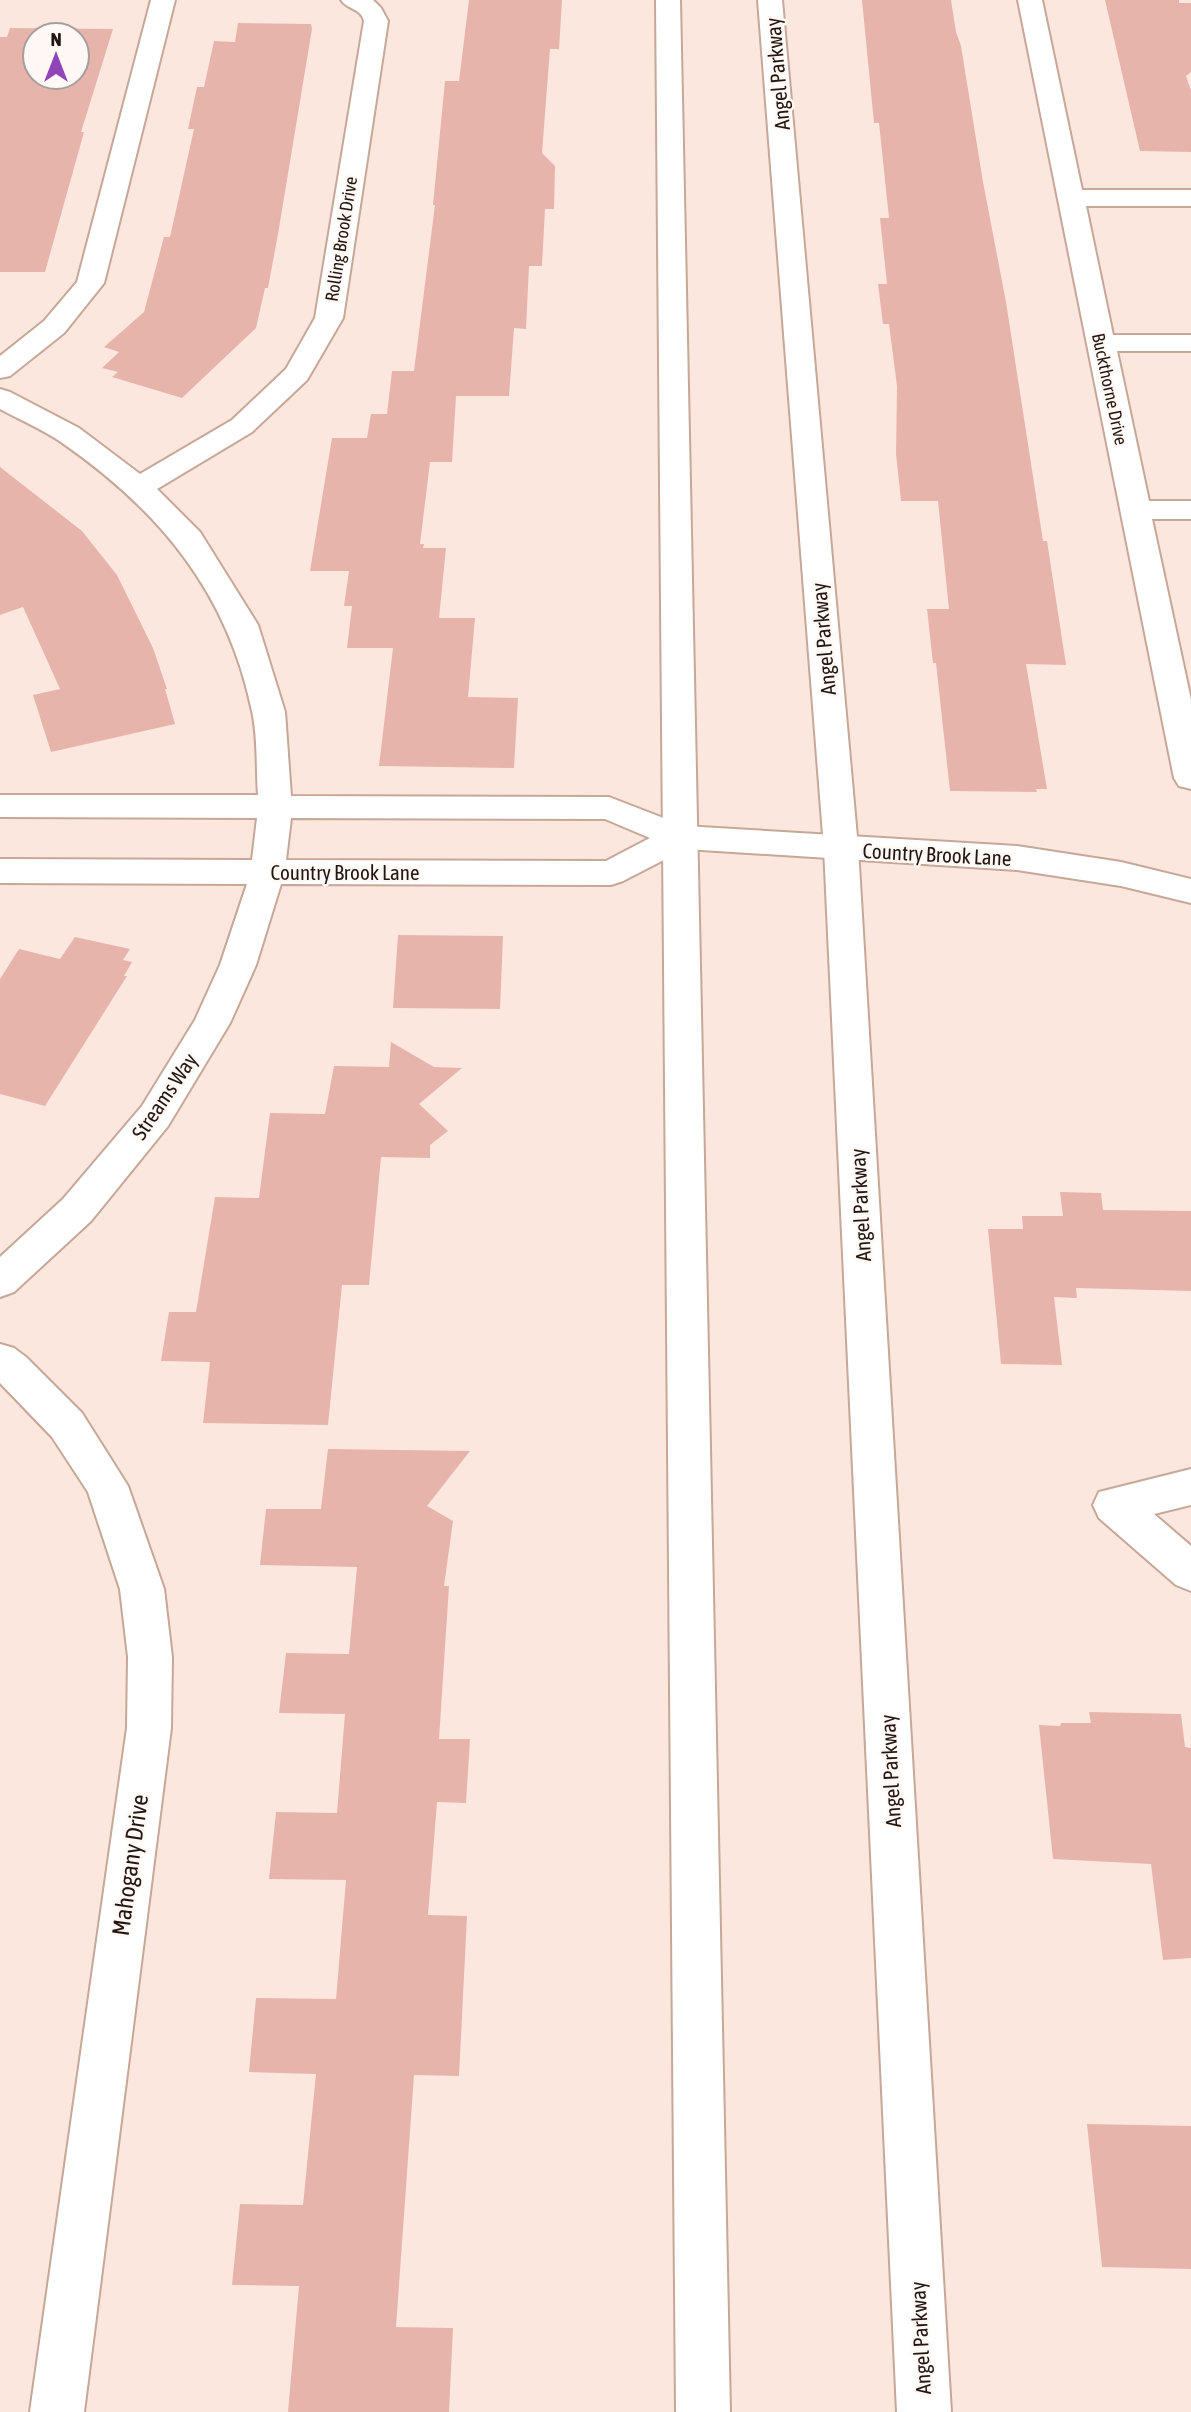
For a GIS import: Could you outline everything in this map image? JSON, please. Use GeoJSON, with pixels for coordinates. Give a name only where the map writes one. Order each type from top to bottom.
{"type":"FeatureCollection","features":[{"type":"Feature","properties":{"kind":"street"},"geometry":{"type":"LineString","coordinates":[[0,370],[54,327],[90,283],[163,0]]}},
{"type":"Feature","properties":{"kind":"street","name":"Rolling Brook Drive"},"geometry":{"type":"LineString","coordinates":[[139,487],[242,426],[297,374],[329,318],[376,21],[375,13],[353,0]]}},
{"type":"Feature","properties":{"kind":"street"},"geometry":{"type":"LineString","coordinates":[[668,0],[703,2412]]}},
{"type":"Feature","properties":{"kind":"street","name":"Angel Parkway"},"geometry":{"type":"LineString","coordinates":[[770,0],[841,848],[924,2412]]}},
{"type":"Feature","properties":{"kind":"street","name":"Buckthorne Drive"},"geometry":{"type":"LineString","coordinates":[[1030,0],[1191,778]]}},
{"type":"Feature","properties":{"kind":"street"},"geometry":{"type":"LineString","coordinates":[[1071,198],[1191,198]]}},
{"type":"Feature","properties":{"kind":"street"},"geometry":{"type":"LineString","coordinates":[[1101,343],[1191,343]]}},
{"type":"Feature","properties":{"kind":"street","name":"Streams Way"},"geometry":{"type":"LineString","coordinates":[[0,398],[69,434],[139,487],[189,539],[242,625],[269,712],[275,806],[268,872],[238,965],[212,1023],[155,1116],[76,1210],[0,1281]]}},
{"type":"Feature","properties":{"kind":"street"},"geometry":{"type":"LineString","coordinates":[[1135,509],[1191,509]]}},
{"type":"Feature","properties":{"kind":"street","name":"Country Brook Lane"},"geometry":{"type":"LineString","coordinates":[[0,806],[609,808],[680,837],[1017,858],[1121,874],[1191,891]]}},
{"type":"Feature","properties":{"kind":"street","name":"Country Brook Lane"},"geometry":{"type":"LineString","coordinates":[[0,871],[611,873],[680,837]]}},
{"type":"Feature","properties":{"kind":"street","name":"Mahogany Drive"},"geometry":{"type":"LineString","coordinates":[[0,1360],[67,1425],[107,1486],[142,1588],[150,1657],[149,1728],[57,2412]]}},
{"type":"Feature","properties":{"kind":"street"},"geometry":{"type":"LineString","coordinates":[[1191,1487],[1114,1504],[1191,1572]]}},
{"type":"Feature","properties":{"kind":"building"},"geometry":{"type":"Polygon","coordinates":[[[469,0],[562,0],[559,49],[550,49],[542,153],[555,166],[554,209],[545,209],[542,266],[529,266],[526,329],[514,328],[509,396],[456,396],[452,462],[430,462],[420,544],[424,544],[423,548],[446,548],[439,618],[475,618],[468,697],[518,698],[514,768],[379,766],[393,648],[347,648],[352,606],[344,606],[349,571],[310,571],[332,438],[367,438],[371,414],[387,414],[392,371],[414,371],[435,205],[445,81],[459,81],[469,0]]]}},
{"type":"Feature","properties":{"kind":"building"},"geometry":{"type":"Polygon","coordinates":[[[862,0],[951,0],[1006,302],[1043,541],[1047,541],[1066,665],[1026,664],[1047,789],[1036,789],[1037,792],[950,791],[936,663],[933,663],[927,609],[949,609],[938,501],[901,501],[896,454],[897,386],[889,324],[883,324],[878,284],[887,284],[880,218],[889,218],[879,123],[874,123],[862,0]]]}},
{"type":"Feature","properties":{"kind":"building"},"geometry":{"type":"Polygon","coordinates":[[[1105,0],[1179,0],[1179,3],[1191,3],[1191,72],[1186,76],[1191,91],[1191,152],[1140,151],[1105,0]]]}},
{"type":"Feature","properties":{"kind":"building"},"geometry":{"type":"Polygon","coordinates":[[[238,23],[311,24],[312,29],[268,288],[265,288],[256,328],[182,398],[112,377],[118,372],[102,368],[119,352],[104,347],[144,312],[164,237],[170,237],[194,129],[188,129],[197,87],[204,87],[214,41],[235,42],[238,23]]]}},
{"type":"Feature","properties":{"kind":"building"},"geometry":{"type":"Polygon","coordinates":[[[10,28],[21,28],[21,91],[91,91],[91,29],[113,29],[81,132],[84,132],[45,272],[0,272],[0,37],[7,37],[10,28]]]}},
{"type":"Feature","properties":{"kind":"building"},"geometry":{"type":"Polygon","coordinates":[[[0,467],[82,531],[117,575],[153,648],[175,724],[51,752],[33,695],[60,689],[23,607],[0,615],[0,467]]]}},
{"type":"Feature","properties":{"kind":"building"},"geometry":{"type":"Polygon","coordinates":[[[398,935],[503,936],[500,1009],[393,1008],[398,935]]]}},
{"type":"Feature","properties":{"kind":"building"},"geometry":{"type":"Polygon","coordinates":[[[75,937],[130,949],[123,960],[132,962],[124,976],[127,976],[45,1106],[0,1094],[0,979],[19,949],[60,959],[75,937]]]}},
{"type":"Feature","properties":{"kind":"building"},"geometry":{"type":"Polygon","coordinates":[[[391,1042],[434,1067],[462,1068],[419,1104],[448,1131],[430,1145],[430,1158],[381,1157],[369,1285],[342,1285],[328,1425],[203,1423],[210,1362],[161,1361],[169,1312],[196,1312],[215,1197],[259,1198],[270,1113],[325,1114],[334,1066],[389,1067],[391,1042]]]}},
{"type":"Feature","properties":{"kind":"building"},"geometry":{"type":"Polygon","coordinates":[[[1060,1192],[1101,1193],[1103,1210],[1191,1211],[1191,1291],[1076,1288],[1077,1298],[1054,1297],[1062,1365],[1001,1364],[988,1229],[1023,1229],[1022,1216],[1063,1216],[1060,1192]]]}},
{"type":"Feature","properties":{"kind":"building"},"geometry":{"type":"Polygon","coordinates":[[[328,1449],[470,1451],[427,1506],[453,1521],[444,1586],[449,1586],[439,1739],[470,1739],[466,1803],[437,1802],[428,1915],[467,1916],[459,2076],[414,2075],[396,2327],[453,2328],[449,2412],[288,2412],[299,2286],[232,2285],[240,2204],[303,2205],[316,2074],[249,2072],[256,1998],[336,1999],[346,1880],[269,1879],[276,1812],[337,1813],[345,1714],[279,1713],[286,1653],[349,1654],[357,1567],[260,1565],[266,1509],[321,1509],[328,1449]]]}},
{"type":"Feature","properties":{"kind":"building"},"geometry":{"type":"Polygon","coordinates":[[[1089,1712],[1181,1714],[1185,1747],[1191,1748],[1191,1958],[1163,1960],[1151,1864],[1053,1859],[1039,1725],[1091,1723],[1089,1712]]]}},
{"type":"Feature","properties":{"kind":"building"},"geometry":{"type":"Polygon","coordinates":[[[1087,2124],[1191,2126],[1191,2269],[1102,2267],[1087,2124]]]}}]}
